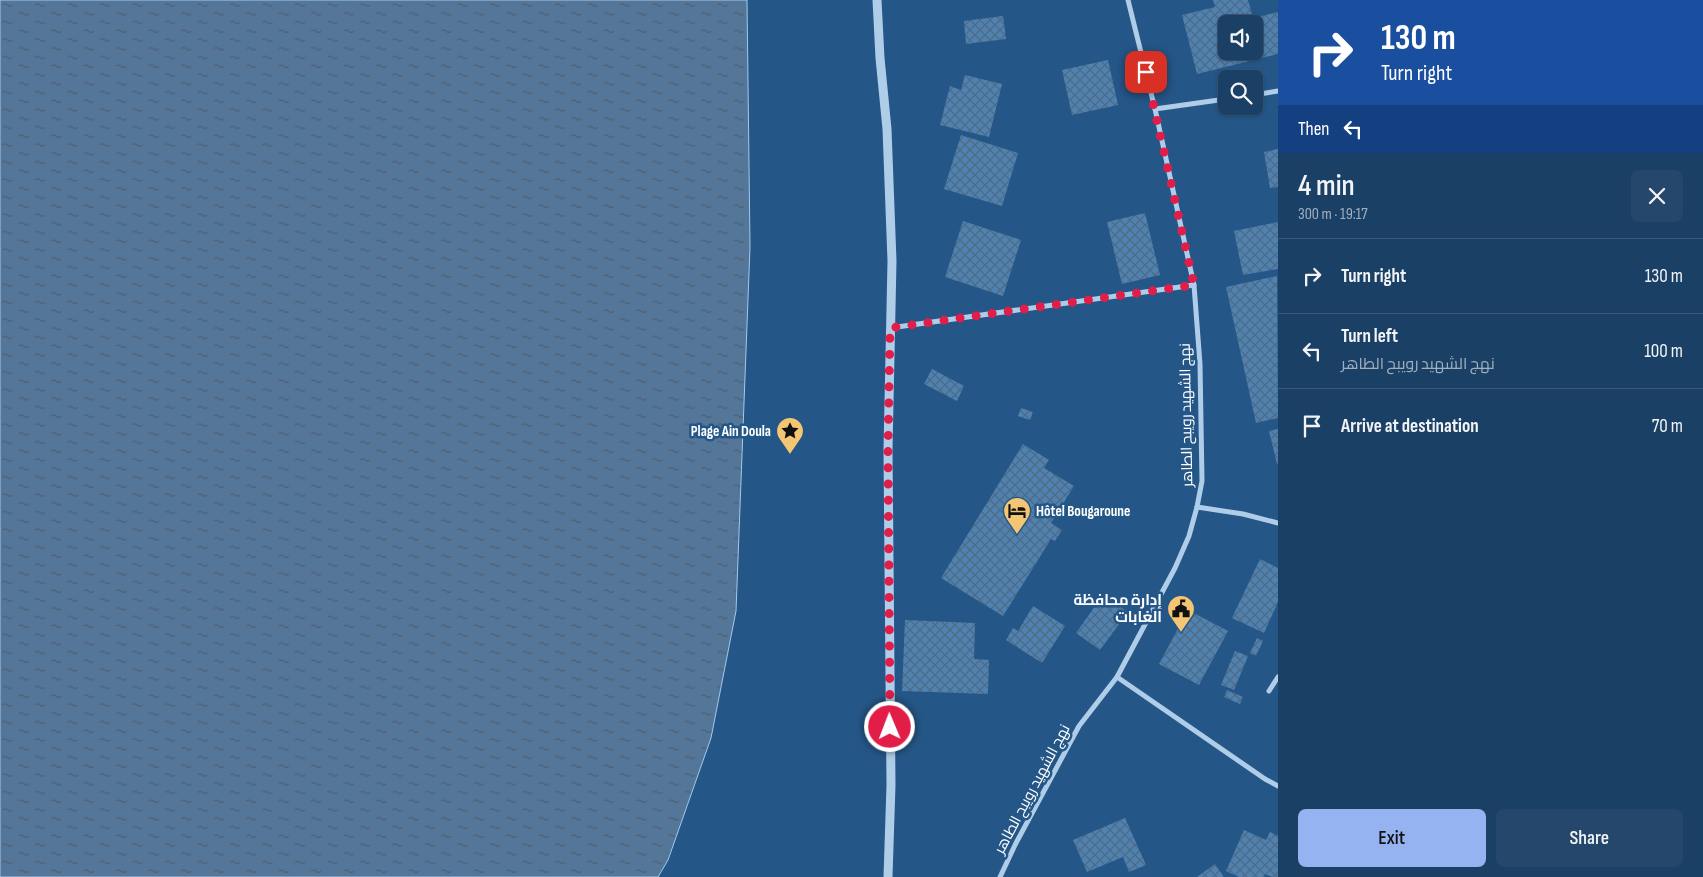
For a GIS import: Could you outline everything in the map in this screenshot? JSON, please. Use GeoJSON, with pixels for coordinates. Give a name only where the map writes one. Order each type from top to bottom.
{"type":"FeatureCollection","features":[{"type":"Feature","properties":{"kind":"street"},"geometry":{"type":"LineString","coordinates":[[877,0],[887,129],[892,261],[888,460],[891,785],[888,877]]}},
{"type":"Feature","properties":{"kind":"street","name":"نهج الشهيد رويبح الطاهر"},"geometry":{"type":"LineString","coordinates":[[1000,877],[1016,842],[1079,726],[1117,677],[1175,568],[1189,536],[1198,507],[1202,481],[1200,364],[1194,285],[1155,109],[1128,0]]}},
{"type":"Feature","properties":{"kind":"street"},"geometry":{"type":"LineString","coordinates":[[1263,94],[1278,91]]}},
{"type":"Feature","properties":{"kind":"street"},"geometry":{"type":"LineString","coordinates":[[1155,109],[1218,100]]}},
{"type":"Feature","properties":{"kind":"street"},"geometry":{"type":"LineString","coordinates":[[890,328],[1194,285]]}},
{"type":"Feature","properties":{"kind":"street"},"geometry":{"type":"LineString","coordinates":[[1198,507],[1243,514],[1278,523]]}},
{"type":"Feature","properties":{"kind":"street"},"geometry":{"type":"LineString","coordinates":[[1117,677],[1278,786]]}},
{"type":"Feature","properties":{"kind":"street"},"geometry":{"type":"LineString","coordinates":[[1269,691],[1278,677]]}},
{"type":"Feature","properties":{"kind":"water"},"geometry":{"type":"Polygon","coordinates":[[[0,0],[747,0],[750,247],[736,611],[711,738],[668,860],[658,877],[0,877],[0,0]]]}},
{"type":"Feature","properties":{"kind":"building"},"geometry":{"type":"Polygon","coordinates":[[[1213,0],[1248,0],[1252,15],[1218,15],[1218,60],[1254,60],[1197,74],[1182,15],[1215,7],[1213,0]]]}},
{"type":"Feature","properties":{"kind":"building"},"geometry":{"type":"Polygon","coordinates":[[[1278,12],[1278,54],[1263,58],[1263,16],[1278,12]]]}},
{"type":"Feature","properties":{"kind":"building"},"geometry":{"type":"Polygon","coordinates":[[[1003,16],[1006,39],[966,44],[964,21],[1003,16]]]}},
{"type":"Feature","properties":{"kind":"building"},"geometry":{"type":"Polygon","coordinates":[[[1108,60],[1118,105],[1072,115],[1062,70],[1108,60]]]}},
{"type":"Feature","properties":{"kind":"building"},"geometry":{"type":"Polygon","coordinates":[[[965,75],[1002,84],[989,137],[940,125],[950,86],[961,90],[965,75]]]}},
{"type":"Feature","properties":{"kind":"building"},"geometry":{"type":"Polygon","coordinates":[[[961,135],[1018,153],[1002,206],[944,189],[961,135]]]}},
{"type":"Feature","properties":{"kind":"building"},"geometry":{"type":"Polygon","coordinates":[[[1278,149],[1278,187],[1270,188],[1264,152],[1278,149]]]}},
{"type":"Feature","properties":{"kind":"building"},"geometry":{"type":"Polygon","coordinates":[[[1145,213],[1160,275],[1122,284],[1107,222],[1145,213]]]}},
{"type":"Feature","properties":{"kind":"building"},"geometry":{"type":"Polygon","coordinates":[[[963,221],[1021,240],[1003,296],[945,277],[963,221]]]}},
{"type":"Feature","properties":{"kind":"building"},"geometry":{"type":"Polygon","coordinates":[[[1278,222],[1278,269],[1243,275],[1234,231],[1278,222]]]}},
{"type":"Feature","properties":{"kind":"building"},"geometry":{"type":"Polygon","coordinates":[[[1277,276],[1278,418],[1256,423],[1226,287],[1277,276]]]}},
{"type":"Feature","properties":{"kind":"building"},"geometry":{"type":"Polygon","coordinates":[[[932,369],[964,386],[957,401],[924,384],[932,369]]]}},
{"type":"Feature","properties":{"kind":"building"},"geometry":{"type":"Polygon","coordinates":[[[1021,408],[1033,412],[1030,420],[1018,416],[1021,408]]]}},
{"type":"Feature","properties":{"kind":"building"},"geometry":{"type":"Polygon","coordinates":[[[1278,429],[1278,464],[1277,464],[1269,431],[1278,429]]]}},
{"type":"Feature","properties":{"kind":"building"},"geometry":{"type":"Polygon","coordinates":[[[1023,444],[1049,460],[1044,468],[1074,486],[1051,523],[1062,530],[1055,541],[1051,539],[1003,616],[941,578],[1023,444]]]}},
{"type":"Feature","properties":{"kind":"building"},"geometry":{"type":"Polygon","coordinates":[[[1260,559],[1278,568],[1278,602],[1264,633],[1232,618],[1260,559]]]}},
{"type":"Feature","properties":{"kind":"building"},"geometry":{"type":"Polygon","coordinates":[[[1103,595],[1128,612],[1100,650],[1076,633],[1103,595]]]}},
{"type":"Feature","properties":{"kind":"building"},"geometry":{"type":"Polygon","coordinates":[[[1033,606],[1065,626],[1042,663],[1006,640],[1013,628],[1018,631],[1033,606]]]}},
{"type":"Feature","properties":{"kind":"building"},"geometry":{"type":"Polygon","coordinates":[[[1188,610],[1228,631],[1199,685],[1159,664],[1188,610]]]}},
{"type":"Feature","properties":{"kind":"building"},"geometry":{"type":"Polygon","coordinates":[[[905,620],[975,623],[974,659],[989,660],[988,694],[902,691],[905,620]]]}},
{"type":"Feature","properties":{"kind":"building"},"geometry":{"type":"Polygon","coordinates":[[[1257,638],[1263,641],[1256,656],[1250,653],[1257,638]]]}},
{"type":"Feature","properties":{"kind":"building"},"geometry":{"type":"Polygon","coordinates":[[[1235,651],[1248,656],[1234,690],[1221,685],[1235,651]]]}},
{"type":"Feature","properties":{"kind":"building"},"geometry":{"type":"Polygon","coordinates":[[[1227,690],[1243,697],[1240,704],[1224,697],[1227,690]]]}},
{"type":"Feature","properties":{"kind":"building"},"geometry":{"type":"Polygon","coordinates":[[[1125,818],[1146,865],[1129,872],[1123,857],[1087,872],[1073,840],[1125,818]]]}},
{"type":"Feature","properties":{"kind":"building"},"geometry":{"type":"Polygon","coordinates":[[[1244,830],[1266,840],[1270,832],[1278,836],[1278,877],[1265,874],[1264,877],[1239,877],[1226,871],[1244,830]]]}},
{"type":"Feature","properties":{"kind":"building"},"geometry":{"type":"Polygon","coordinates":[[[1215,864],[1224,877],[1197,877],[1215,864]]]}},
{"type":"Feature","properties":{"kind":"place","name":"Plage Ain Doula"},"geometry":{"type":"Point","coordinates":[790,455]}},
{"type":"Feature","properties":{"kind":"place","name":"Hôtel Bougaroune"},"geometry":{"type":"Point","coordinates":[1017,535]}},
{"type":"Feature","properties":{"kind":"place","name":"إدارة محافظة الغابات"},"geometry":{"type":"Point","coordinates":[1181,633]}},
{"type":"Feature","properties":{"kind":"route"},"geometry":{"type":"LineString","coordinates":[[890,727],[888,450],[890,328],[1194,285],[1146,72]]}}]}
